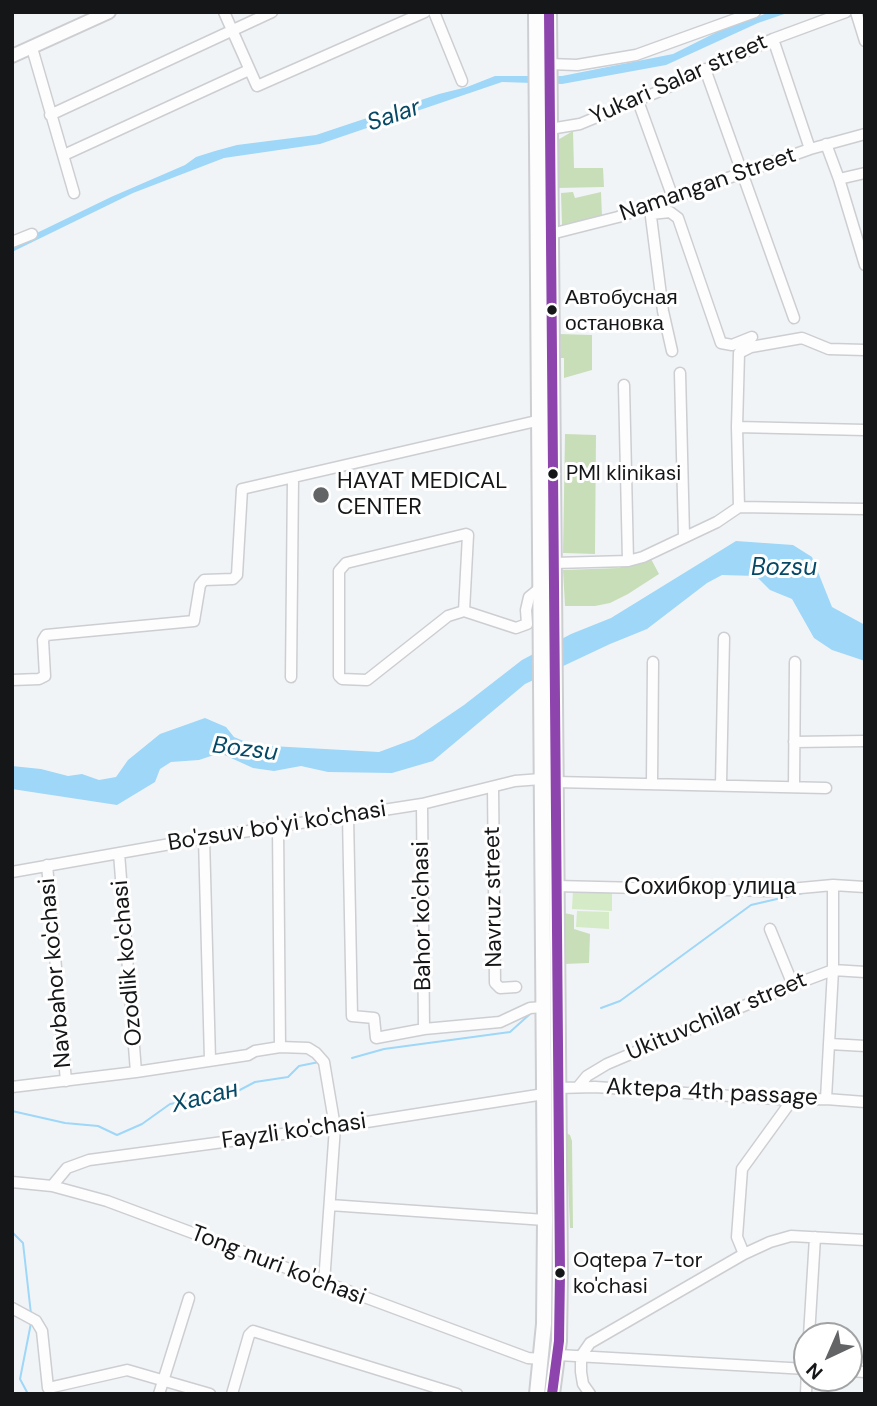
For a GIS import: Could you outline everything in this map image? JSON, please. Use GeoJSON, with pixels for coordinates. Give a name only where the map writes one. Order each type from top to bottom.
{"type":"FeatureCollection","features":[{"type":"Feature","properties":{"kind":"highway"},"geometry":{"type":"LineString","coordinates":[[536,12],[545,68]]}},
{"type":"Feature","properties":{"kind":"highway"},"geometry":{"type":"LineString","coordinates":[[549,12],[543,92],[546,419],[554,562],[547,636],[547,693],[551,1091],[560,1273],[558,1355],[552,1394]]}},
{"type":"Feature","properties":{"kind":"highway"},"geometry":{"type":"LineString","coordinates":[[543,92],[550,129],[551,234],[540,588],[547,636]]}},
{"type":"Feature","properties":{"kind":"highway"},"geometry":{"type":"LineString","coordinates":[[537,1394],[541,1359],[551,1091],[543,1007],[549,908],[556,886],[548,780]]}},
{"type":"Feature","properties":{"kind":"highway"},"geometry":{"type":"LineString","coordinates":[[541,1359],[558,1355]]}},
{"type":"Feature","properties":{"kind":"main road"},"geometry":{"type":"LineString","coordinates":[[12,56],[109,12]]}},
{"type":"Feature","properties":{"kind":"street"},"geometry":{"type":"LineString","coordinates":[[224,12],[257,86],[425,12]]}},
{"type":"Feature","properties":{"kind":"street"},"geometry":{"type":"LineString","coordinates":[[50,115],[272,12]]}},
{"type":"Feature","properties":{"kind":"street"},"geometry":{"type":"LineString","coordinates":[[434,12],[462,81]]}},
{"type":"Feature","properties":{"kind":"street"},"geometry":{"type":"LineString","coordinates":[[545,68],[635,55],[755,12]]}},
{"type":"Feature","properties":{"kind":"street","name":"Yukari Salar street"},"geometry":{"type":"LineString","coordinates":[[550,129],[580,124],[638,101],[773,39],[846,12]]}},
{"type":"Feature","properties":{"kind":"street"},"geometry":{"type":"LineString","coordinates":[[856,12],[865,41]]}},
{"type":"Feature","properties":{"kind":"street"},"geometry":{"type":"LineString","coordinates":[[773,39],[810,149]]}},
{"type":"Feature","properties":{"kind":"street"},"geometry":{"type":"LineString","coordinates":[[32,48],[75,193]]}},
{"type":"Feature","properties":{"kind":"street"},"geometry":{"type":"LineString","coordinates":[[64,155],[249,69]]}},
{"type":"Feature","properties":{"kind":"street"},"geometry":{"type":"LineString","coordinates":[[705,69],[794,318]]}},
{"type":"Feature","properties":{"kind":"street"},"geometry":{"type":"LineString","coordinates":[[638,101],[673,198]]}},
{"type":"Feature","properties":{"kind":"street","name":"Namangan Street"},"geometry":{"type":"LineString","coordinates":[[551,234],[650,210],[673,198],[810,149],[865,134]]}},
{"type":"Feature","properties":{"kind":"street"},"geometry":{"type":"LineString","coordinates":[[826,144],[865,265]]}},
{"type":"Feature","properties":{"kind":"street"},"geometry":{"type":"LineString","coordinates":[[839,179],[865,173]]}},
{"type":"Feature","properties":{"kind":"street"},"geometry":{"type":"LineString","coordinates":[[672,351],[663,311],[650,210],[670,212],[678,218],[721,343],[732,345],[752,337]]}},
{"type":"Feature","properties":{"kind":"street"},"geometry":{"type":"LineString","coordinates":[[12,242],[32,234]]}},
{"type":"Feature","properties":{"kind":"street"},"geometry":{"type":"LineString","coordinates":[[739,507],[739,353],[802,338],[828,349],[865,350]]}},
{"type":"Feature","properties":{"kind":"street"},"geometry":{"type":"LineString","coordinates":[[680,373],[684,536]]}},
{"type":"Feature","properties":{"kind":"street"},"geometry":{"type":"LineString","coordinates":[[624,385],[628,561]]}},
{"type":"Feature","properties":{"kind":"street"},"geometry":{"type":"LineString","coordinates":[[12,680],[39,679],[45,676],[43,640],[46,635],[194,621],[200,585],[204,580],[233,579],[237,575],[242,489],[546,419]]}},
{"type":"Feature","properties":{"kind":"street"},"geometry":{"type":"LineString","coordinates":[[737,427],[865,430]]}},
{"type":"Feature","properties":{"kind":"street"},"geometry":{"type":"LineString","coordinates":[[291,677],[293,478]]}},
{"type":"Feature","properties":{"kind":"street"},"geometry":{"type":"LineString","coordinates":[[554,562],[628,561],[643,557],[717,522],[739,507],[865,509]]}},
{"type":"Feature","properties":{"kind":"street"},"geometry":{"type":"LineString","coordinates":[[464,611],[467,534],[346,563],[339,571],[339,676],[342,679],[367,680],[448,616],[464,611],[516,628],[527,624],[529,597],[540,588]]}},
{"type":"Feature","properties":{"kind":"street"},"geometry":{"type":"LineString","coordinates":[[722,784],[724,638]]}},
{"type":"Feature","properties":{"kind":"street"},"geometry":{"type":"LineString","coordinates":[[652,783],[653,662]]}},
{"type":"Feature","properties":{"kind":"street"},"geometry":{"type":"LineString","coordinates":[[794,787],[795,662]]}},
{"type":"Feature","properties":{"kind":"street"},"geometry":{"type":"LineString","coordinates":[[794,742],[865,741]]}},
{"type":"Feature","properties":{"kind":"street"},"geometry":{"type":"LineString","coordinates":[[548,780],[826,788]]}},
{"type":"Feature","properties":{"kind":"street","name":"Bo'zsuv bo'yi ko'chasi"},"geometry":{"type":"LineString","coordinates":[[12,872],[47,864],[422,804],[515,781],[548,780]]}},
{"type":"Feature","properties":{"kind":"street","name":"Navruz street"},"geometry":{"type":"LineString","coordinates":[[493,787],[495,983],[500,988],[516,987]]}},
{"type":"Feature","properties":{"kind":"street","name":"Bahor ko'chasi"},"geometry":{"type":"LineString","coordinates":[[422,804],[424,1029]]}},
{"type":"Feature","properties":{"kind":"street"},"geometry":{"type":"LineString","coordinates":[[348,816],[352,1016],[374,1018],[376,1038],[424,1029],[500,1022],[530,1008],[543,1007]]}},
{"type":"Feature","properties":{"kind":"street"},"geometry":{"type":"LineString","coordinates":[[278,827],[280,1047]]}},
{"type":"Feature","properties":{"kind":"street"},"geometry":{"type":"LineString","coordinates":[[204,838],[210,1059]]}},
{"type":"Feature","properties":{"kind":"street","name":"Ozodlik ko'chasi"},"geometry":{"type":"LineString","coordinates":[[119,853],[136,1072]]}},
{"type":"Feature","properties":{"kind":"street","name":"Navbahor ko'chasi"},"geometry":{"type":"LineString","coordinates":[[47,864],[66,1081]]}},
{"type":"Feature","properties":{"kind":"street"},"geometry":{"type":"LineString","coordinates":[[826,1099],[833,970],[832,885]]}},
{"type":"Feature","properties":{"kind":"street","name":"Сохибкор улица"},"geometry":{"type":"LineString","coordinates":[[556,886],[768,891],[832,885],[865,887]]}},
{"type":"Feature","properties":{"kind":"street"},"geometry":{"type":"LineString","coordinates":[[770,929],[793,985]]}},
{"type":"Feature","properties":{"kind":"street","name":"Ukituvchilar street"},"geometry":{"type":"LineString","coordinates":[[578,1087],[587,1076],[607,1064],[793,985],[833,970],[865,972]]}},
{"type":"Feature","properties":{"kind":"street"},"geometry":{"type":"LineString","coordinates":[[830,1044],[865,1046]]}},
{"type":"Feature","properties":{"kind":"street"},"geometry":{"type":"LineString","coordinates":[[12,1087],[136,1072],[248,1055],[255,1051],[280,1047],[308,1048],[324,1062],[335,1127],[324,1283]]}},
{"type":"Feature","properties":{"kind":"street","name":"Aktepa 4th passage"},"geometry":{"type":"LineString","coordinates":[[551,1091],[578,1087],[865,1102]]}},
{"type":"Feature","properties":{"kind":"street","name":"Fayzli ko'chasi"},"geometry":{"type":"LineString","coordinates":[[52,1186],[67,1168],[89,1160],[335,1127],[551,1091]]}},
{"type":"Feature","properties":{"kind":"street"},"geometry":{"type":"LineString","coordinates":[[744,1254],[737,1237],[741,1169],[792,1100]]}},
{"type":"Feature","properties":{"kind":"street","name":"Tong nuri ko'chasi"},"geometry":{"type":"LineString","coordinates":[[12,1182],[52,1186],[107,1201],[528,1358],[541,1359]]}},
{"type":"Feature","properties":{"kind":"street"},"geometry":{"type":"LineString","coordinates":[[330,1205],[545,1220]]}},
{"type":"Feature","properties":{"kind":"street"},"geometry":{"type":"LineString","coordinates":[[590,1394],[583,1384],[582,1356],[590,1343],[744,1254],[778,1239],[795,1236],[865,1240]]}},
{"type":"Feature","properties":{"kind":"street"},"geometry":{"type":"LineString","coordinates":[[810,1322],[815,1237]]}},
{"type":"Feature","properties":{"kind":"street"},"geometry":{"type":"LineString","coordinates":[[159,1394],[189,1298]]}},
{"type":"Feature","properties":{"kind":"street"},"geometry":{"type":"LineString","coordinates":[[12,1308],[36,1321],[42,1331],[48,1391],[127,1370],[210,1394]]}},
{"type":"Feature","properties":{"kind":"street"},"geometry":{"type":"LineString","coordinates":[[232,1394],[253,1331],[457,1394]]}},
{"type":"Feature","properties":{"kind":"street"},"geometry":{"type":"LineString","coordinates":[[558,1355],[793,1368]]}},
{"type":"Feature","properties":{"kind":"green space"},"geometry":{"type":"Polygon","coordinates":[[[573,131],[574,168],[603,168],[604,187],[557,188],[556,141],[573,131]]]}},
{"type":"Feature","properties":{"kind":"green space"},"geometry":{"type":"Polygon","coordinates":[[[573,192],[575,198],[601,192],[602,216],[562,226],[561,193],[573,192]]]}},
{"type":"Feature","properties":{"kind":"green space"},"geometry":{"type":"Polygon","coordinates":[[[560,334],[592,335],[592,370],[564,378],[560,334]]]}},
{"type":"Feature","properties":{"kind":"green space"},"geometry":{"type":"Polygon","coordinates":[[[565,434],[596,435],[595,554],[563,553],[565,434]]]}},
{"type":"Feature","properties":{"kind":"green space"},"geometry":{"type":"Polygon","coordinates":[[[650,557],[659,574],[628,594],[610,603],[595,606],[565,606],[563,570],[619,568],[650,557]]]}},
{"type":"Feature","properties":{"kind":"green space"},"geometry":{"type":"Polygon","coordinates":[[[573,890],[612,892],[612,911],[572,909],[573,890]]]}},
{"type":"Feature","properties":{"kind":"green space"},"geometry":{"type":"Polygon","coordinates":[[[577,911],[609,912],[609,929],[576,927],[577,911]]]}},
{"type":"Feature","properties":{"kind":"green space"},"geometry":{"type":"Polygon","coordinates":[[[564,913],[574,915],[574,929],[590,934],[589,963],[564,964],[564,913]]]}},
{"type":"Feature","properties":{"kind":"green space"},"geometry":{"type":"Polygon","coordinates":[[[566,1133],[572,1141],[573,1228],[570,1228],[566,1133]]]}},
{"type":"Feature","properties":{"kind":"water","name":"Salar"},"geometry":{"type":"Polygon","coordinates":[[[770,12],[790,12],[758,23],[666,65],[562,84],[502,82],[320,144],[224,158],[133,193],[12,252],[12,245],[185,165],[196,157],[237,145],[316,135],[495,76],[562,76],[673,54],[717,32],[770,12]]]}},
{"type":"Feature","properties":{"kind":"water","name":"Bozsu"},"geometry":{"type":"Polygon","coordinates":[[[736,541],[793,545],[812,557],[832,607],[865,625],[865,661],[832,650],[814,638],[792,599],[770,590],[756,576],[722,575],[707,583],[647,629],[525,684],[433,761],[392,773],[328,772],[301,766],[274,771],[253,768],[220,753],[199,760],[171,762],[160,769],[155,782],[117,805],[12,789],[12,766],[41,769],[68,776],[82,774],[99,780],[116,777],[128,760],[160,734],[205,718],[226,727],[234,737],[253,745],[379,752],[414,739],[522,660],[571,634],[611,618],[736,541]]]}},
{"type":"Feature","properties":{"kind":"waterway","name":"Хасан"},"geometry":{"type":"LineString","coordinates":[[601,1008],[620,1001],[751,905],[807,892]]}},
{"type":"Feature","properties":{"kind":"waterway","name":"Хасан"},"geometry":{"type":"LineString","coordinates":[[352,1058],[384,1049],[510,1032],[530,1014]]}},
{"type":"Feature","properties":{"kind":"waterway","name":"Хасан"},"geometry":{"type":"LineString","coordinates":[[12,1111],[65,1123],[98,1126],[117,1135],[142,1124],[170,1104],[236,1092],[255,1082],[288,1077],[299,1066],[319,1062]]}},
{"type":"Feature","properties":{"kind":"waterway"},"geometry":{"type":"LineString","coordinates":[[12,1232],[23,1243],[31,1314]]}},
{"type":"Feature","properties":{"kind":"waterway"},"geometry":{"type":"LineString","coordinates":[[28,1394],[20,1379],[31,1323]]}},
{"type":"Feature","properties":{"kind":"transit line"},"geometry":{"type":"LineString","coordinates":[[549,12],[560,1273],[559,1341],[552,1394]]}},
{"type":"Feature","properties":{"kind":"place","name":"Автобусная остановка"},"geometry":{"type":"Point","coordinates":[552,310]}},
{"type":"Feature","properties":{"kind":"place","name":"PMI klinikasi"},"geometry":{"type":"Point","coordinates":[553,474]}},
{"type":"Feature","properties":{"kind":"place","name":"HAYAT MEDICAL CENTER"},"geometry":{"type":"Point","coordinates":[321,495]}},
{"type":"Feature","properties":{"kind":"place","name":"Oqtepa 7-tor ko'chasi"},"geometry":{"type":"Point","coordinates":[560,1273]}}]}
